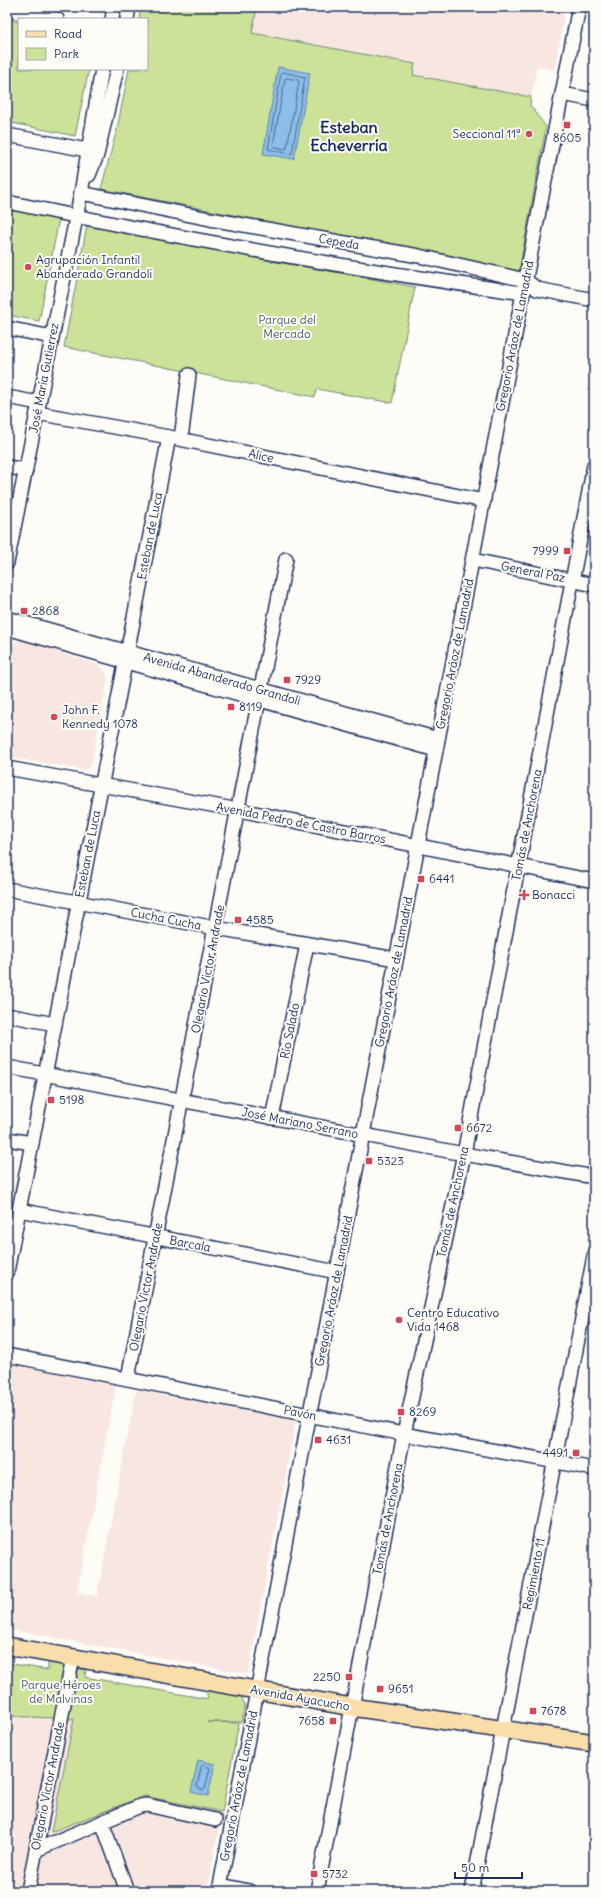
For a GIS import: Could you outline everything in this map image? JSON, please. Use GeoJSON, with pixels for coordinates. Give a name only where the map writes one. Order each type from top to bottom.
{"type":"FeatureCollection","features":[{"type":"Feature","properties":{"kind":"main road","name":"Avenida Ayacucho"},"geometry":{"type":"LineString","coordinates":[[7,1646],[352,1707],[594,1743]]}},
{"type":"Feature","properties":{"kind":"street"},"geometry":{"type":"LineString","coordinates":[[112,18],[114,7]]}},
{"type":"Feature","properties":{"kind":"street"},"geometry":{"type":"LineString","coordinates":[[127,18],[129,7]]}},
{"type":"Feature","properties":{"kind":"street","name":"Gregorio Aráoz de Lamadrid"},"geometry":{"type":"LineString","coordinates":[[220,1888],[525,280],[579,7]]}},
{"type":"Feature","properties":{"kind":"street"},"geometry":{"type":"LineString","coordinates":[[7,10],[51,18]]}},
{"type":"Feature","properties":{"kind":"street","name":"José María Gutierrez"},"geometry":{"type":"LineString","coordinates":[[7,563],[9,539],[26,470],[77,217],[87,150],[102,70]]}},
{"type":"Feature","properties":{"kind":"street","name":"José María Gutierrez"},"geometry":{"type":"LineString","coordinates":[[81,193],[97,155],[117,70]]}},
{"type":"Feature","properties":{"kind":"street"},"geometry":{"type":"LineString","coordinates":[[562,94],[594,100]]}},
{"type":"Feature","properties":{"kind":"street"},"geometry":{"type":"LineString","coordinates":[[7,135],[87,150]]}},
{"type":"Feature","properties":{"kind":"street","name":"Cepeda"},"geometry":{"type":"LineString","coordinates":[[81,193],[210,219],[420,256],[525,280],[537,289],[594,300]]}},
{"type":"Feature","properties":{"kind":"street","name":"Cepeda"},"geometry":{"type":"LineString","coordinates":[[7,202],[238,248],[416,278],[523,293]]}},
{"type":"Feature","properties":{"kind":"street"},"geometry":{"type":"LineString","coordinates":[[7,328],[52,337]]}},
{"type":"Feature","properties":{"kind":"street","name":"Esteban de Luca"},"geometry":{"type":"LineString","coordinates":[[7,1272],[126,658],[189,375]]}},
{"type":"Feature","properties":{"kind":"street","name":"Alice"},"geometry":{"type":"LineString","coordinates":[[7,397],[38,408],[484,502]]}},
{"type":"Feature","properties":{"kind":"street","name":"Tomás de Anchorena"},"geometry":{"type":"LineString","coordinates":[[317,1891],[404,1434],[464,1154],[594,465]]}},
{"type":"Feature","properties":{"kind":"street"},"geometry":{"type":"LineString","coordinates":[[7,467],[26,470]]}},
{"type":"Feature","properties":{"kind":"street","name":"Olegario Victor Andrade"},"geometry":{"type":"LineString","coordinates":[[128,1378],[239,810],[286,559]]}},
{"type":"Feature","properties":{"kind":"street","name":"General Paz"},"geometry":{"type":"LineString","coordinates":[[473,560],[594,585]]}},
{"type":"Feature","properties":{"kind":"street","name":"Avenida Abanderado Grandoli"},"geometry":{"type":"LineString","coordinates":[[7,618],[126,658]]}},
{"type":"Feature","properties":{"kind":"street","name":"Avenida Abanderado Grandoli"},"geometry":{"type":"LineString","coordinates":[[7,628],[126,658],[437,744]]}},
{"type":"Feature","properties":{"kind":"street","name":"Avenida Pedro de Castro Barros"},"geometry":{"type":"LineString","coordinates":[[7,768],[239,810],[594,881]]}},
{"type":"Feature","properties":{"kind":"street","name":"Cucha Cucha"},"geometry":{"type":"LineString","coordinates":[[7,889],[216,928],[396,959]]}},
{"type":"Feature","properties":{"kind":"street","name":"Río Salado"},"geometry":{"type":"LineString","coordinates":[[272,1118],[307,944]]}},
{"type":"Feature","properties":{"kind":"street"},"geometry":{"type":"LineString","coordinates":[[7,1015],[55,1024]]}},
{"type":"Feature","properties":{"kind":"street","name":"José Mariano Serrano"},"geometry":{"type":"LineString","coordinates":[[7,1067],[464,1154],[594,1177]]}},
{"type":"Feature","properties":{"kind":"street"},"geometry":{"type":"LineString","coordinates":[[7,1139],[32,1143]]}},
{"type":"Feature","properties":{"kind":"street","name":"Barcala"},"geometry":{"type":"LineString","coordinates":[[19,1210],[156,1238],[337,1272]]}},
{"type":"Feature","properties":{"kind":"street","name":"Regimiento 11"},"geometry":{"type":"LineString","coordinates":[[472,1891],[594,1256]]}},
{"type":"Feature","properties":{"kind":"street","name":"Pavón"},"geometry":{"type":"LineString","coordinates":[[7,1355],[404,1434],[594,1469]]}},
{"type":"Feature","properties":{"kind":"street","name":"Olegario Victor Andrade"},"geometry":{"type":"LineString","coordinates":[[28,1891],[73,1657]]}},
{"type":"Feature","properties":{"kind":"street"},"geometry":{"type":"LineString","coordinates":[[36,1850],[140,1806],[147,1805],[215,1820]]}},
{"type":"Feature","properties":{"kind":"street"},"geometry":{"type":"LineString","coordinates":[[102,1822],[127,1891]]}},
{"type":"Feature","properties":{"kind":"street"},"geometry":{"type":"LineString","coordinates":[[220,1888],[249,1891]]}},
{"type":"Feature","properties":{"kind":"shaded area"},"geometry":{"type":"Polygon","coordinates":[[[257,7],[566,7],[554,70],[537,66],[531,97],[413,75],[415,64],[252,33],[257,7]]]}},
{"type":"Feature","properties":{"kind":"shaded area","name":"John F. Kennedy 1078"},"geometry":{"type":"Polygon","coordinates":[[[21,639],[101,666],[108,677],[91,766],[84,770],[7,757],[7,646],[21,639]]]}},
{"type":"Feature","properties":{"kind":"shaded area"},"geometry":{"type":"Polygon","coordinates":[[[7,1364],[116,1384],[77,1592],[97,1596],[136,1390],[296,1420],[248,1674],[7,1629],[7,1364]]]}},
{"type":"Feature","properties":{"kind":"shaded area"},"geometry":{"type":"Polygon","coordinates":[[[7,1716],[239,1723],[207,1891],[7,1891],[7,1716]]]}},
{"type":"Feature","properties":{"kind":"green space"},"geometry":{"type":"Polygon","coordinates":[[[141,7],[257,7],[252,33],[415,64],[413,75],[531,97],[530,105],[546,127],[519,271],[101,189],[117,129],[129,70],[148,70],[148,18],[139,18],[141,7]]]}},
{"type":"Feature","properties":{"kind":"green space"},"geometry":{"type":"Polygon","coordinates":[[[7,19],[18,22],[18,70],[89,70],[75,136],[7,122],[7,19]]]}},
{"type":"Feature","properties":{"kind":"green space","name":"Agrupación Infantil Abanderado Grandoli"},"geometry":{"type":"Polygon","coordinates":[[[7,209],[59,219],[39,321],[7,315],[7,209]]]}},
{"type":"Feature","properties":{"kind":"green space","name":"Parque del Mercado"},"geometry":{"type":"Polygon","coordinates":[[[87,225],[415,287],[392,403],[317,389],[315,397],[64,347],[87,225]]]}},
{"type":"Feature","properties":{"kind":"green space","name":"Parque Héroes de Malvinas"},"geometry":{"type":"Polygon","coordinates":[[[48,1662],[86,1670],[85,1677],[208,1699],[206,1690],[241,1696],[245,1705],[242,1722],[207,1722],[239,1723],[222,1812],[144,1796],[51,1832],[74,1719],[7,1716],[7,1663],[48,1670],[48,1662]]]}},
{"type":"Feature","properties":{"kind":"water"},"geometry":{"type":"Polygon","coordinates":[[[278,67],[310,73],[294,159],[263,154],[278,67]]]}},
{"type":"Feature","properties":{"kind":"water"},"geometry":{"type":"Polygon","coordinates":[[[198,1760],[215,1764],[208,1796],[191,1792],[198,1760]]]}},
{"type":"Feature","properties":{"kind":"place","name":"8605"},"geometry":{"type":"Point","coordinates":[567,125]}},
{"type":"Feature","properties":{"kind":"place","name":"Seccional 11ª"},"geometry":{"type":"Point","coordinates":[529,134]}},
{"type":"Feature","properties":{"kind":"place","name":"Agrupación Infantil Abanderado Grandoli"},"geometry":{"type":"Point","coordinates":[28,267]}},
{"type":"Feature","properties":{"kind":"place","name":"7999"},"geometry":{"type":"Point","coordinates":[567,551]}},
{"type":"Feature","properties":{"kind":"place","name":"2868"},"geometry":{"type":"Point","coordinates":[24,611]}},
{"type":"Feature","properties":{"kind":"place","name":"7929"},"geometry":{"type":"Point","coordinates":[287,680]}},
{"type":"Feature","properties":{"kind":"place","name":"8119"},"geometry":{"type":"Point","coordinates":[231,707]}},
{"type":"Feature","properties":{"kind":"place","name":"John F. Kennedy 1078"},"geometry":{"type":"Point","coordinates":[54,717]}},
{"type":"Feature","properties":{"kind":"place","name":"6441"},"geometry":{"type":"Point","coordinates":[421,879]}},
{"type":"Feature","properties":{"kind":"place","name":"Bonacci"},"geometry":{"type":"Point","coordinates":[524,895]}},
{"type":"Feature","properties":{"kind":"place","name":"4585"},"geometry":{"type":"Point","coordinates":[238,920]}},
{"type":"Feature","properties":{"kind":"place","name":"5198"},"geometry":{"type":"Point","coordinates":[51,1100]}},
{"type":"Feature","properties":{"kind":"place","name":"6672"},"geometry":{"type":"Point","coordinates":[458,1128]}},
{"type":"Feature","properties":{"kind":"place","name":"5323"},"geometry":{"type":"Point","coordinates":[369,1161]}},
{"type":"Feature","properties":{"kind":"place","name":"Centro Educativo Vida 1468"},"geometry":{"type":"Point","coordinates":[399,1320]}},
{"type":"Feature","properties":{"kind":"place","name":"8269"},"geometry":{"type":"Point","coordinates":[401,1412]}},
{"type":"Feature","properties":{"kind":"place","name":"4631"},"geometry":{"type":"Point","coordinates":[318,1440]}},
{"type":"Feature","properties":{"kind":"place","name":"4491"},"geometry":{"type":"Point","coordinates":[576,1453]}},
{"type":"Feature","properties":{"kind":"place","name":"2250"},"geometry":{"type":"Point","coordinates":[349,1677]}},
{"type":"Feature","properties":{"kind":"place","name":"9651"},"geometry":{"type":"Point","coordinates":[380,1689]}},
{"type":"Feature","properties":{"kind":"place","name":"7678"},"geometry":{"type":"Point","coordinates":[533,1711]}},
{"type":"Feature","properties":{"kind":"place","name":"7658"},"geometry":{"type":"Point","coordinates":[333,1721]}},
{"type":"Feature","properties":{"kind":"place","name":"5732"},"geometry":{"type":"Point","coordinates":[314,1874]}},
{"type":"Feature","properties":{"kind":"district","name":"Esteban Echeverría"},"geometry":{"type":"Point","coordinates":[349,136]}}]}
